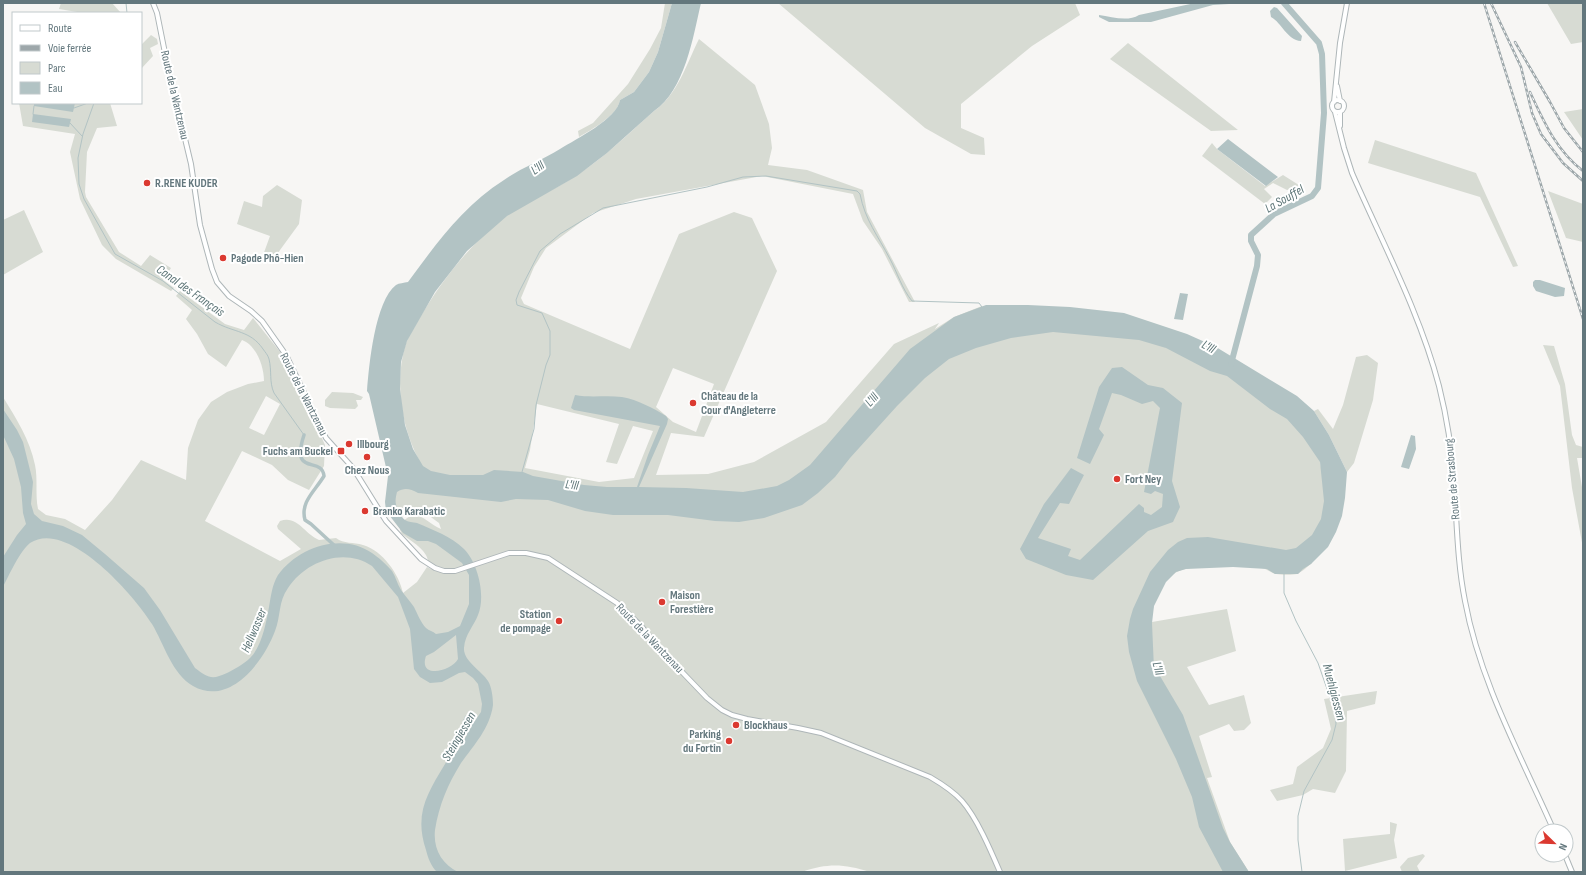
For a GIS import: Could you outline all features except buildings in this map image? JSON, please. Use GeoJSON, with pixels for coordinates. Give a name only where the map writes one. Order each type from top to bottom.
{"type":"FeatureCollection","features":[{"type":"Feature","properties":{"kind":"main road","name":"Route de la Wantzenau"},"geometry":{"type":"LineString","coordinates":[[153,3],[157,13],[191,164],[200,226],[214,274],[220,287],[229,296],[257,316],[278,344],[292,367],[326,438],[353,468],[386,521],[417,555],[431,566],[444,571],[455,571],[509,553],[526,553],[548,558],[617,603],[641,626],[660,649],[707,698],[722,710],[747,720],[821,733],[935,781],[955,794],[972,815],[1000,872]]}},
{"type":"Feature","properties":{"kind":"main road"},"geometry":{"type":"LineString","coordinates":[[1340,112],[1335,112],[1332,108],[1334,102],[1340,43],[1347,3]]}},
{"type":"Feature","properties":{"kind":"main road"},"geometry":{"type":"LineString","coordinates":[[1336,77],[1340,101],[1343,103],[1344,107],[1340,112],[1339,129]]}},
{"type":"Feature","properties":{"kind":"main road"},"geometry":{"type":"LineString","coordinates":[[1334,102],[1340,101]]}},
{"type":"Feature","properties":{"kind":"main road","name":"Route de Strasbourg"},"geometry":{"type":"LineString","coordinates":[[1335,112],[1352,173],[1422,334],[1439,386],[1452,456],[1456,538],[1461,578],[1468,617],[1477,651],[1489,686],[1550,823]]}},
{"type":"Feature","properties":{"kind":"green space"},"geometry":{"type":"Polygon","coordinates":[[[61,3],[112,3],[120,12],[77,12],[59,9],[61,3]]]}},
{"type":"Feature","properties":{"kind":"green space"},"geometry":{"type":"Polygon","coordinates":[[[665,3],[672,3],[658,52],[649,72],[634,92],[620,100],[618,106],[609,116],[597,126],[579,137],[578,131],[593,123],[628,84],[661,28],[665,3]]]}},
{"type":"Feature","properties":{"kind":"green space"},"geometry":{"type":"Polygon","coordinates":[[[778,3],[1075,3],[1080,15],[1032,46],[961,104],[961,128],[984,138],[985,155],[971,154],[925,128],[778,3]]]}},
{"type":"Feature","properties":{"kind":"green space"},"geometry":{"type":"Polygon","coordinates":[[[1547,3],[1583,3],[1583,42],[1571,44],[1547,3]]]}},
{"type":"Feature","properties":{"kind":"green space"},"geometry":{"type":"Polygon","coordinates":[[[151,35],[157,39],[158,44],[150,48],[153,56],[142,68],[142,44],[151,35]]]}},
{"type":"Feature","properties":{"kind":"green space"},"geometry":{"type":"Polygon","coordinates":[[[699,39],[755,85],[769,124],[772,148],[768,165],[807,170],[863,190],[867,212],[915,302],[909,302],[882,249],[863,221],[853,194],[762,176],[636,199],[593,213],[546,248],[534,267],[521,298],[524,304],[630,349],[679,234],[734,212],[752,218],[777,271],[704,437],[671,433],[656,475],[708,474],[754,462],[826,422],[894,344],[939,323],[935,329],[954,317],[982,306],[991,327],[1116,327],[1245,380],[1317,445],[1329,511],[1303,551],[1312,563],[1299,573],[1290,575],[1276,574],[1262,568],[1220,566],[1196,567],[1179,571],[1167,580],[1158,593],[1153,608],[1152,622],[1227,609],[1236,651],[1187,667],[1209,705],[1244,695],[1251,723],[1244,730],[1234,731],[1229,724],[1199,736],[1212,777],[1207,778],[1230,842],[1249,872],[870,872],[852,867],[828,866],[802,872],[3,872],[3,397],[22,430],[33,456],[36,470],[38,509],[46,515],[65,519],[85,530],[112,500],[141,460],[186,480],[188,448],[198,420],[211,402],[227,392],[248,384],[264,381],[263,369],[255,351],[251,346],[242,340],[226,367],[208,354],[197,334],[186,319],[192,310],[176,296],[180,291],[225,324],[244,330],[253,318],[285,358],[284,361],[290,368],[325,445],[324,466],[309,490],[288,480],[272,465],[242,451],[205,521],[280,561],[301,549],[278,529],[277,526],[280,521],[292,521],[319,540],[336,538],[345,542],[363,545],[377,552],[389,564],[398,578],[403,593],[417,582],[427,567],[431,569],[433,564],[428,561],[422,549],[402,534],[400,530],[400,523],[413,514],[441,529],[439,523],[420,509],[412,508],[397,521],[385,501],[419,460],[408,433],[401,403],[400,373],[402,358],[409,337],[437,290],[480,238],[514,210],[569,180],[587,168],[607,153],[662,105],[681,78],[699,39]],[[673,368],[656,407],[673,422],[696,432],[714,384],[673,368]],[[266,396],[249,428],[264,435],[280,404],[266,396]],[[537,404],[530,450],[525,468],[599,482],[634,478],[653,431],[633,426],[617,464],[606,462],[619,424],[537,404]]]}},
{"type":"Feature","properties":{"kind":"green space"},"geometry":{"type":"Polygon","coordinates":[[[1128,43],[1238,130],[1211,131],[1110,59],[1128,43]]]}},
{"type":"Feature","properties":{"kind":"green space"},"geometry":{"type":"Polygon","coordinates":[[[19,104],[110,104],[117,126],[97,128],[87,152],[86,197],[119,252],[141,266],[150,255],[171,268],[163,280],[174,288],[171,291],[116,259],[102,245],[80,199],[70,152],[75,134],[23,126],[19,104]]]}},
{"type":"Feature","properties":{"kind":"green space"},"geometry":{"type":"Polygon","coordinates":[[[1583,109],[1583,140],[1564,112],[1583,109]]]}},
{"type":"Feature","properties":{"kind":"green space"},"geometry":{"type":"Polygon","coordinates":[[[1375,140],[1476,173],[1518,266],[1513,267],[1480,197],[1368,163],[1375,140]]]}},
{"type":"Feature","properties":{"kind":"green space"},"geometry":{"type":"Polygon","coordinates":[[[1212,143],[1217,149],[1265,186],[1283,175],[1302,187],[1287,190],[1273,183],[1264,189],[1272,197],[1265,204],[1202,156],[1212,143]]]}},
{"type":"Feature","properties":{"kind":"green space"},"geometry":{"type":"Polygon","coordinates":[[[277,185],[302,200],[299,224],[272,261],[262,258],[270,236],[237,224],[244,201],[262,207],[263,196],[277,185]]]}},
{"type":"Feature","properties":{"kind":"green space"},"geometry":{"type":"Polygon","coordinates":[[[1548,191],[1583,204],[1583,242],[1566,238],[1548,191]]]}},
{"type":"Feature","properties":{"kind":"green space"},"geometry":{"type":"Polygon","coordinates":[[[24,210],[43,252],[3,275],[3,220],[24,210]]]}},
{"type":"Feature","properties":{"kind":"green space"},"geometry":{"type":"Polygon","coordinates":[[[1543,345],[1554,346],[1565,384],[1572,435],[1576,445],[1583,447],[1583,458],[1577,458],[1583,493],[1583,548],[1572,488],[1560,386],[1543,345]]]}},
{"type":"Feature","properties":{"kind":"green space"},"geometry":{"type":"Polygon","coordinates":[[[1367,355],[1378,363],[1373,400],[1354,463],[1347,472],[1329,435],[1314,411],[1318,409],[1333,429],[1343,405],[1356,357],[1367,355]]]}},
{"type":"Feature","properties":{"kind":"green space"},"geometry":{"type":"Polygon","coordinates":[[[332,392],[353,393],[363,397],[361,400],[356,400],[358,406],[355,409],[330,408],[325,406],[325,400],[332,392]]]}},
{"type":"Feature","properties":{"kind":"green space"},"geometry":{"type":"Polygon","coordinates":[[[1377,691],[1375,704],[1347,711],[1346,771],[1335,793],[1313,789],[1303,795],[1277,801],[1270,790],[1293,784],[1297,767],[1323,748],[1331,729],[1324,699],[1377,691]]]}},
{"type":"Feature","properties":{"kind":"green space"},"geometry":{"type":"Polygon","coordinates":[[[1390,822],[1397,824],[1394,840],[1397,858],[1345,871],[1343,839],[1390,834],[1390,822]]]}},
{"type":"Feature","properties":{"kind":"green space"},"geometry":{"type":"Polygon","coordinates":[[[1423,854],[1425,856],[1417,866],[1420,872],[1402,872],[1400,867],[1408,858],[1423,854]]]}},
{"type":"Feature","properties":{"kind":"water"},"geometry":{"type":"Polygon","coordinates":[[[672,3],[701,3],[686,62],[680,77],[665,102],[607,153],[577,176],[507,216],[467,251],[435,292],[407,341],[401,362],[400,389],[405,425],[413,449],[423,466],[431,471],[450,475],[483,475],[494,470],[523,472],[533,476],[584,485],[637,487],[660,426],[574,410],[571,408],[575,395],[616,396],[634,400],[656,410],[668,419],[639,487],[686,488],[743,492],[777,486],[789,480],[810,465],[910,349],[954,317],[986,305],[1070,307],[1124,313],[1187,334],[1216,347],[1297,396],[1314,411],[1329,435],[1347,472],[1342,516],[1336,532],[1328,547],[1311,564],[1298,574],[1275,574],[1267,569],[1233,567],[1186,569],[1176,572],[1166,582],[1154,606],[1152,623],[1154,669],[1160,676],[1183,715],[1223,828],[1249,872],[1223,872],[1199,827],[1192,797],[1176,759],[1137,681],[1129,652],[1127,636],[1133,609],[1150,572],[1168,550],[1178,542],[1187,538],[1208,537],[1286,550],[1296,548],[1312,535],[1321,519],[1324,501],[1320,462],[1303,437],[1287,419],[1270,409],[1227,376],[1210,371],[1166,348],[1139,340],[1053,332],[1011,338],[976,348],[949,359],[925,378],[897,406],[835,477],[818,493],[802,505],[764,518],[739,522],[715,521],[668,515],[613,515],[585,511],[548,500],[516,499],[501,502],[418,493],[408,489],[403,489],[397,492],[396,506],[399,513],[405,520],[417,523],[442,534],[459,544],[464,549],[469,555],[477,571],[481,589],[478,615],[466,638],[464,653],[470,662],[488,681],[493,705],[489,721],[485,729],[461,763],[448,787],[439,812],[435,830],[437,850],[447,865],[458,872],[437,872],[433,867],[428,856],[423,837],[421,826],[422,815],[428,795],[451,753],[465,716],[468,715],[468,723],[451,756],[453,757],[481,712],[482,704],[478,684],[465,672],[459,673],[442,682],[430,683],[420,677],[414,669],[410,629],[398,597],[372,566],[361,560],[338,557],[315,564],[305,570],[285,593],[275,631],[270,643],[254,667],[244,678],[232,686],[220,690],[207,691],[193,686],[179,674],[152,624],[143,611],[116,579],[80,550],[62,541],[45,538],[30,543],[19,557],[3,587],[3,557],[26,524],[23,513],[21,487],[14,459],[3,435],[3,409],[23,442],[33,482],[31,504],[34,514],[42,521],[63,526],[82,535],[144,588],[160,610],[195,668],[207,676],[218,677],[245,662],[254,653],[263,634],[274,583],[278,575],[287,565],[309,550],[334,543],[360,547],[372,553],[385,564],[392,571],[401,590],[414,607],[422,623],[428,630],[436,634],[448,632],[460,626],[469,604],[469,575],[462,563],[436,544],[428,541],[417,541],[403,533],[386,511],[385,502],[388,476],[369,394],[367,391],[369,366],[378,319],[389,293],[396,285],[408,282],[451,226],[463,214],[489,190],[524,168],[595,128],[604,121],[612,114],[620,100],[634,92],[649,72],[658,52],[672,3]],[[456,635],[434,652],[426,656],[425,663],[427,668],[436,671],[449,667],[458,659],[456,635]]]}},
{"type":"Feature","properties":{"kind":"water"},"geometry":{"type":"Polygon","coordinates":[[[1195,3],[1229,4],[1213,5],[1151,22],[1109,22],[1099,17],[1099,15],[1125,19],[1195,3]]]}},
{"type":"Feature","properties":{"kind":"water"},"geometry":{"type":"Polygon","coordinates":[[[1274,7],[1277,8],[1302,36],[1301,41],[1288,35],[1271,17],[1270,11],[1274,7]]]}},
{"type":"Feature","properties":{"kind":"water"},"geometry":{"type":"Polygon","coordinates":[[[34,104],[75,104],[73,112],[34,106],[34,104]]]}},
{"type":"Feature","properties":{"kind":"water"},"geometry":{"type":"Polygon","coordinates":[[[33,114],[71,119],[69,127],[32,122],[33,114]]]}},
{"type":"Feature","properties":{"kind":"water"},"geometry":{"type":"Polygon","coordinates":[[[1228,139],[1278,177],[1266,186],[1217,149],[1228,139]]]}},
{"type":"Feature","properties":{"kind":"water"},"geometry":{"type":"Polygon","coordinates":[[[1535,280],[1540,280],[1565,288],[1564,296],[1555,297],[1536,291],[1533,286],[1533,282],[1535,280]]]}},
{"type":"Feature","properties":{"kind":"water"},"geometry":{"type":"Polygon","coordinates":[[[1180,293],[1188,294],[1183,320],[1174,319],[1180,293]]]}},
{"type":"Feature","properties":{"kind":"water"},"geometry":{"type":"Polygon","coordinates":[[[1122,367],[1148,385],[1163,388],[1182,403],[1172,481],[1180,507],[1173,522],[1148,531],[1093,580],[1066,575],[1026,559],[1020,549],[1044,504],[1071,468],[1084,475],[1069,504],[1060,503],[1038,538],[1071,549],[1068,556],[1080,560],[1139,504],[1144,508],[1144,512],[1151,515],[1162,507],[1163,494],[1155,491],[1151,494],[1144,492],[1160,408],[1153,401],[1142,404],[1121,395],[1112,393],[1099,429],[1104,435],[1090,464],[1077,458],[1099,387],[1112,368],[1122,367]]]}},
{"type":"Feature","properties":{"kind":"water"},"geometry":{"type":"Polygon","coordinates":[[[1411,435],[1415,436],[1416,449],[1409,469],[1401,467],[1411,435]]]}},
{"type":"Feature","properties":{"kind":"waterway","name":"Canal des Français"},"geometry":{"type":"LineString","coordinates":[[126,3],[127,12]]}},
{"type":"Feature","properties":{"kind":"waterway","name":"La Souffel"},"geometry":{"type":"LineString","coordinates":[[1231,364],[1257,266],[1258,255],[1251,241],[1251,235],[1274,214],[1312,196],[1318,188],[1324,113],[1322,54],[1319,43],[1284,3]]}},
{"type":"Feature","properties":{"kind":"waterway"},"geometry":{"type":"LineString","coordinates":[[74,108],[85,104]]}},
{"type":"Feature","properties":{"kind":"waterway","name":"Canal des Français"},"geometry":{"type":"LineString","coordinates":[[94,104],[83,134],[78,158],[79,184],[84,199],[115,254],[163,281],[215,322],[253,338],[269,358],[274,393],[304,435]]}},
{"type":"Feature","properties":{"kind":"waterway"},"geometry":{"type":"LineString","coordinates":[[33,114],[34,106]]}},
{"type":"Feature","properties":{"kind":"waterway"},"geometry":{"type":"LineString","coordinates":[[70,123],[82,136]]}},
{"type":"Feature","properties":{"kind":"waterway"},"geometry":{"type":"LineString","coordinates":[[522,472],[534,429],[536,405],[550,355],[550,331],[542,313],[517,305],[516,300],[540,251],[560,234],[603,208],[707,187],[743,177],[766,176],[857,191],[860,194],[865,212],[872,228],[890,259],[905,291],[912,301],[979,303],[982,307]]}},
{"type":"Feature","properties":{"kind":"waterway","name":"Canal des Français"},"geometry":{"type":"LineString","coordinates":[[304,435],[301,448],[301,457],[308,464],[322,470],[324,476],[306,502],[304,514],[305,520],[336,547]]}},
{"type":"Feature","properties":{"kind":"waterway","name":"Muehlgiessen"},"geometry":{"type":"LineString","coordinates":[[1284,574],[1284,593],[1296,621],[1318,663],[1335,712],[1336,724],[1332,740],[1304,791],[1298,816],[1298,840],[1302,872]]}},
{"type":"Feature","properties":{"kind":"railway"},"geometry":{"type":"LineString","coordinates":[[1484,3],[1583,319]]}},
{"type":"Feature","properties":{"kind":"railway"},"geometry":{"type":"LineString","coordinates":[[1491,3],[1521,67],[1532,113],[1541,134],[1563,163],[1583,181]]}},
{"type":"Feature","properties":{"kind":"railway"},"geometry":{"type":"LineString","coordinates":[[1515,42],[1564,128],[1583,152]]}},
{"type":"Feature","properties":{"kind":"railway"},"geometry":{"type":"LineString","coordinates":[[1530,92],[1546,125],[1558,145],[1583,171]]}},
{"type":"Feature","properties":{"kind":"place","name":"R.RENE KUDER"},"geometry":{"type":"Point","coordinates":[147,183]}},
{"type":"Feature","properties":{"kind":"place","name":"Pagode Phô-Hien"},"geometry":{"type":"Point","coordinates":[223,258]}},
{"type":"Feature","properties":{"kind":"place","name":"Château de la Cour d'Angleterre"},"geometry":{"type":"Point","coordinates":[693,403]}},
{"type":"Feature","properties":{"kind":"place","name":"Illbourg"},"geometry":{"type":"Point","coordinates":[349,444]}},
{"type":"Feature","properties":{"kind":"place","name":"Fuchs am Buckel"},"geometry":{"type":"Point","coordinates":[341,451]}},
{"type":"Feature","properties":{"kind":"place","name":"Chez Nous"},"geometry":{"type":"Point","coordinates":[367,457]}},
{"type":"Feature","properties":{"kind":"place","name":"Fort Ney"},"geometry":{"type":"Point","coordinates":[1117,479]}},
{"type":"Feature","properties":{"kind":"place","name":"Branko Karabatic"},"geometry":{"type":"Point","coordinates":[365,511]}},
{"type":"Feature","properties":{"kind":"place","name":"Maison Forestière"},"geometry":{"type":"Point","coordinates":[662,602]}},
{"type":"Feature","properties":{"kind":"place","name":"Station de pompage"},"geometry":{"type":"Point","coordinates":[559,621]}},
{"type":"Feature","properties":{"kind":"place","name":"Blockhaus"},"geometry":{"type":"Point","coordinates":[736,725]}},
{"type":"Feature","properties":{"kind":"place","name":"Parking du Fortin"},"geometry":{"type":"Point","coordinates":[729,741]}},
{"type":"Feature","properties":{"kind":"water label","name":"L'Ill"},"geometry":{"type":"Point","coordinates":[537,167]}},
{"type":"Feature","properties":{"kind":"water label","name":"L'Ill"},"geometry":{"type":"Point","coordinates":[1209,346]}},
{"type":"Feature","properties":{"kind":"water label","name":"L'Ill"},"geometry":{"type":"Point","coordinates":[871,399]}},
{"type":"Feature","properties":{"kind":"water label","name":"L'Ill"},"geometry":{"type":"Point","coordinates":[572,484]}},
{"type":"Feature","properties":{"kind":"water label","name":"Hellwasser"},"geometry":{"type":"Point","coordinates":[253,630]}},
{"type":"Feature","properties":{"kind":"water label","name":"L'Ill"},"geometry":{"type":"Point","coordinates":[1159,668]}},
{"type":"Feature","properties":{"kind":"water label","name":"Steingiessen"},"geometry":{"type":"Point","coordinates":[458,736]}}]}
